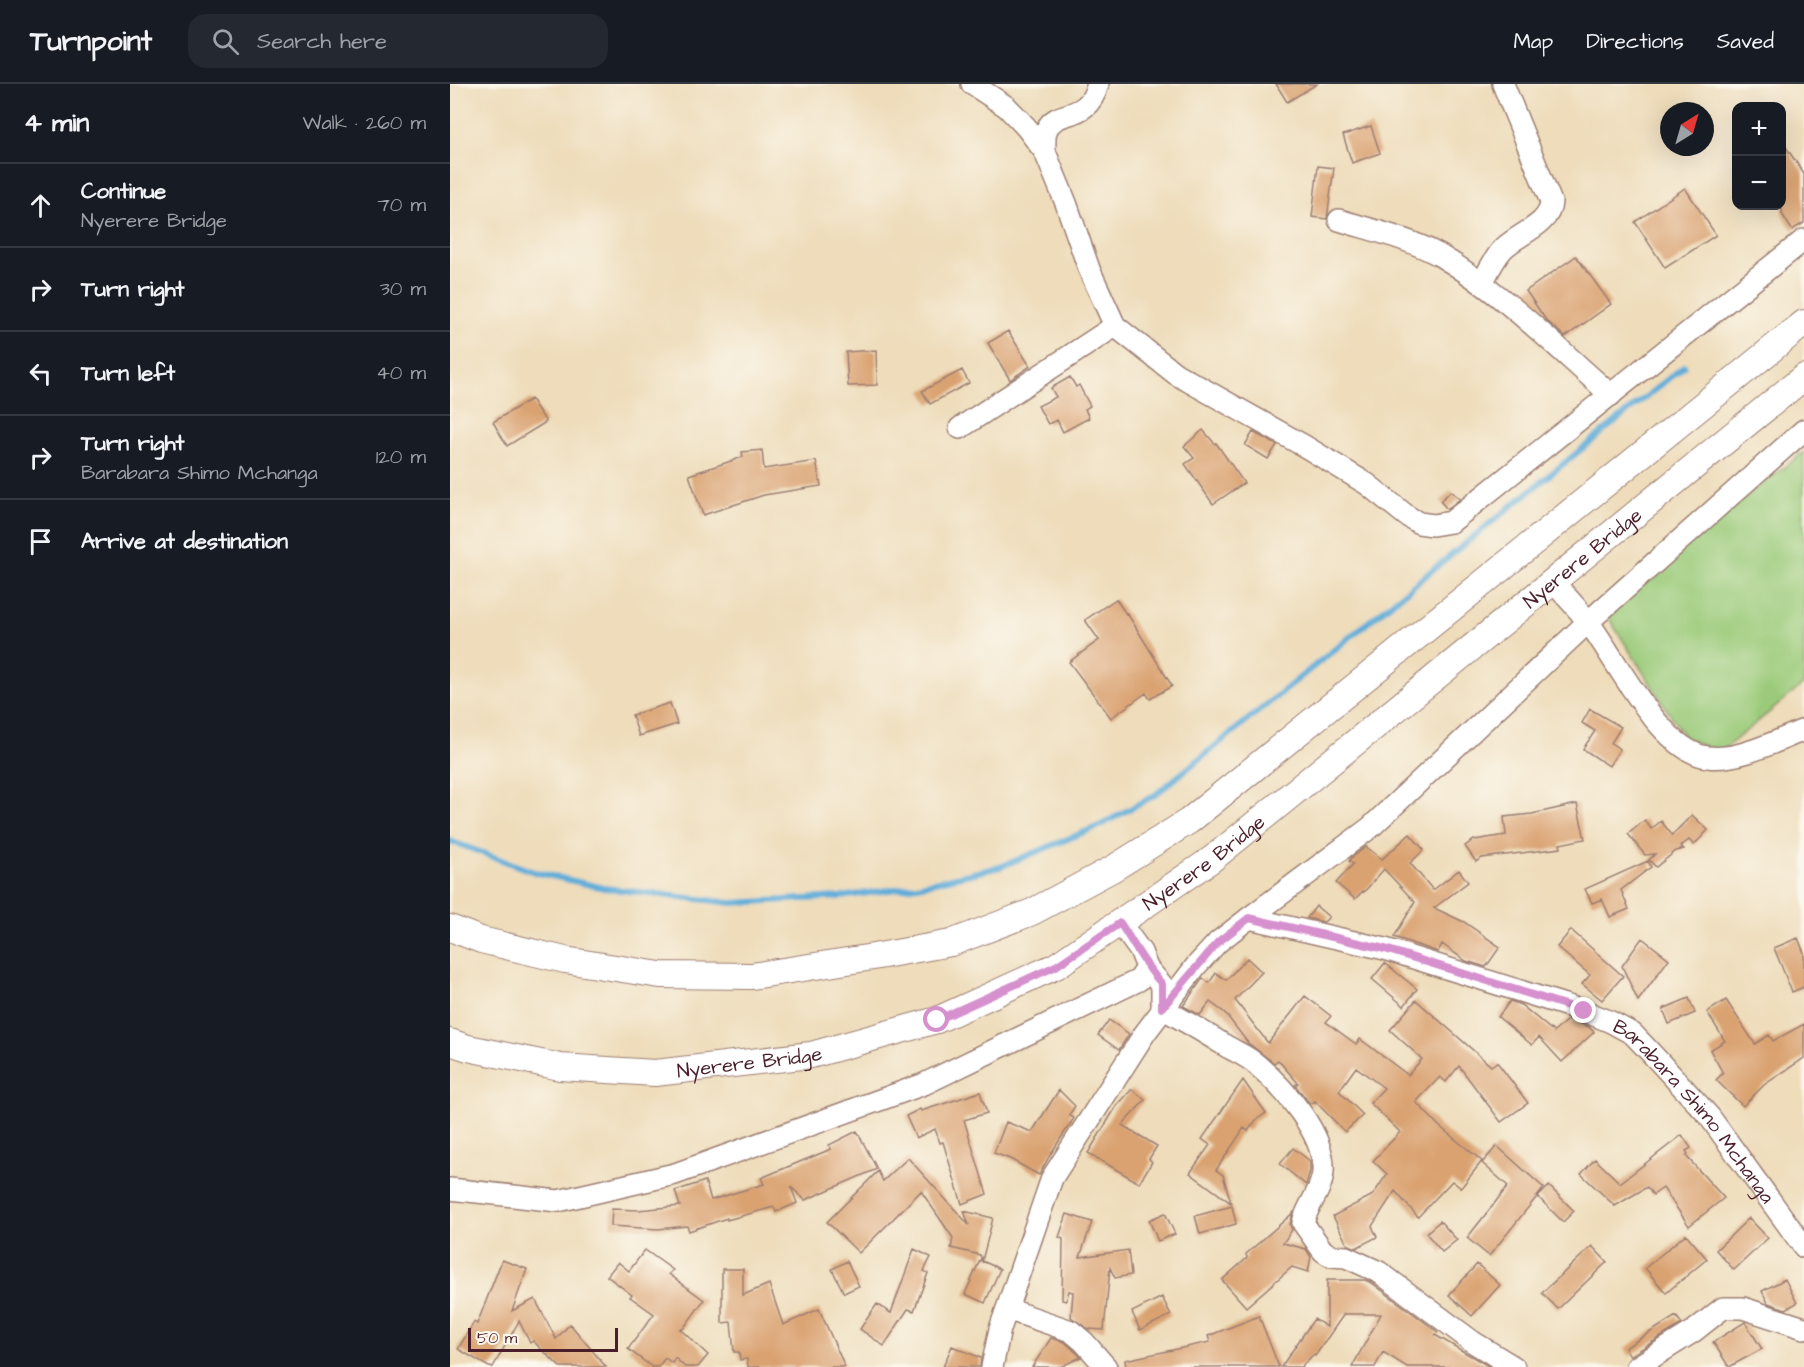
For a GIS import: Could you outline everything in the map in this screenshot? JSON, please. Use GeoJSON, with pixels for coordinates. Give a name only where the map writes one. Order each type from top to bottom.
{"type":"FeatureCollection","features":[{"type":"Feature","properties":{"kind":"main road","name":"Nyerere Bridge"},"geometry":{"type":"LineString","coordinates":[[450,928],[481,940],[565,960],[660,975],[752,976],[951,943],[1032,912],[1114,868],[1189,821],[1804,323]]}},
{"type":"Feature","properties":{"kind":"main road","name":"Nyerere Bridge"},"geometry":{"type":"LineString","coordinates":[[450,1042],[468,1048],[560,1067],[655,1073],[811,1055],[937,1020],[1056,966],[1212,860],[1804,377]]}},
{"type":"Feature","properties":{"kind":"street"},"geometry":{"type":"LineString","coordinates":[[972,84],[1007,107],[1045,152],[1089,269],[1115,327],[1176,374],[1346,471],[1419,523],[1433,525],[1451,522],[1804,240]]}},
{"type":"Feature","properties":{"kind":"street"},"geometry":{"type":"LineString","coordinates":[[1045,152],[1046,130],[1050,124],[1058,118],[1086,107],[1095,95],[1098,84]]}},
{"type":"Feature","properties":{"kind":"street"},"geometry":{"type":"LineString","coordinates":[[1482,283],[1502,250],[1543,220],[1551,209],[1551,202],[1503,84]]}},
{"type":"Feature","properties":{"kind":"street"},"geometry":{"type":"LineString","coordinates":[[1339,220],[1437,254],[1482,283],[1611,395]]}},
{"type":"Feature","properties":{"kind":"street"},"geometry":{"type":"LineString","coordinates":[[960,428],[1115,327]]}},
{"type":"Feature","properties":{"kind":"street"},"geometry":{"type":"LineString","coordinates":[[992,1367],[1007,1309],[1052,1178],[1162,1008],[1218,942],[1371,827],[1588,622],[1804,430]]}},
{"type":"Feature","properties":{"kind":"street"},"geometry":{"type":"LineString","coordinates":[[1553,582],[1588,622],[1658,724],[1684,749],[1707,758],[1732,757],[1804,730]]}},
{"type":"Feature","properties":{"kind":"street","name":"Barabara Shimo Mchanga"},"geometry":{"type":"LineString","coordinates":[[1249,918],[1385,949],[1584,1011],[1632,1034],[1709,1116],[1804,1247]]}},
{"type":"Feature","properties":{"kind":"street"},"geometry":{"type":"LineString","coordinates":[[1120,923],[1140,952],[1147,968],[1162,984],[1162,1008]]}},
{"type":"Feature","properties":{"kind":"street"},"geometry":{"type":"LineString","coordinates":[[450,1189],[558,1201],[675,1174],[924,1084],[1139,980],[1147,968]]}},
{"type":"Feature","properties":{"kind":"street"},"geometry":{"type":"LineString","coordinates":[[1162,1008],[1257,1064],[1306,1120],[1322,1153],[1323,1174],[1303,1223],[1323,1251],[1331,1256],[1346,1257],[1379,1272],[1473,1342],[1514,1367]]}},
{"type":"Feature","properties":{"kind":"street"},"geometry":{"type":"LineString","coordinates":[[1637,1367],[1694,1331],[1723,1308],[1743,1308],[1804,1328]]}},
{"type":"Feature","properties":{"kind":"street"},"geometry":{"type":"LineString","coordinates":[[1007,1309],[1071,1331],[1106,1367]]}},
{"type":"Feature","properties":{"kind":"green space"},"geometry":{"type":"Polygon","coordinates":[[[1804,452],[1804,684],[1719,753],[1685,738],[1608,617],[1622,591],[1804,452]]]}},
{"type":"Feature","properties":{"kind":"building"},"geometry":{"type":"Polygon","coordinates":[[[1276,84],[1317,84],[1287,102],[1276,84]]]}},
{"type":"Feature","properties":{"kind":"building"},"geometry":{"type":"Polygon","coordinates":[[[1371,126],[1380,153],[1352,163],[1343,135],[1371,126]]]}},
{"type":"Feature","properties":{"kind":"building"},"geometry":{"type":"Polygon","coordinates":[[[1786,147],[1804,174],[1804,223],[1792,230],[1782,210],[1786,210],[1786,147]]]}},
{"type":"Feature","properties":{"kind":"building"},"geometry":{"type":"Polygon","coordinates":[[[1318,166],[1334,168],[1327,219],[1312,217],[1318,166]]]}},
{"type":"Feature","properties":{"kind":"building"},"geometry":{"type":"Polygon","coordinates":[[[1685,188],[1716,235],[1665,268],[1635,222],[1685,188]]]}},
{"type":"Feature","properties":{"kind":"building"},"geometry":{"type":"Polygon","coordinates":[[[1576,256],[1611,304],[1565,337],[1546,320],[1526,291],[1576,256]]]}},
{"type":"Feature","properties":{"kind":"building"},"geometry":{"type":"Polygon","coordinates":[[[1008,331],[1030,366],[1010,380],[988,343],[1008,331]]]}},
{"type":"Feature","properties":{"kind":"building"},"geometry":{"type":"Polygon","coordinates":[[[876,350],[877,385],[848,386],[846,352],[876,350]]]}},
{"type":"Feature","properties":{"kind":"building"},"geometry":{"type":"Polygon","coordinates":[[[962,370],[969,383],[930,404],[922,391],[962,370]]]}},
{"type":"Feature","properties":{"kind":"building"},"geometry":{"type":"Polygon","coordinates":[[[1070,377],[1076,387],[1079,385],[1090,406],[1085,409],[1089,418],[1063,432],[1057,420],[1048,424],[1038,406],[1056,397],[1051,388],[1070,377]]]}},
{"type":"Feature","properties":{"kind":"building"},"geometry":{"type":"Polygon","coordinates":[[[531,399],[546,422],[507,446],[493,422],[531,399]]]}},
{"type":"Feature","properties":{"kind":"building"},"geometry":{"type":"Polygon","coordinates":[[[1203,430],[1216,443],[1244,483],[1213,504],[1185,464],[1194,458],[1184,446],[1203,430]]]}},
{"type":"Feature","properties":{"kind":"building"},"geometry":{"type":"Polygon","coordinates":[[[1253,432],[1277,445],[1268,459],[1245,445],[1253,432]]]}},
{"type":"Feature","properties":{"kind":"building"},"geometry":{"type":"Polygon","coordinates":[[[762,450],[764,469],[816,461],[821,486],[764,495],[703,515],[689,475],[743,457],[742,452],[762,450]]]}},
{"type":"Feature","properties":{"kind":"building"},"geometry":{"type":"Polygon","coordinates":[[[1451,491],[1460,499],[1447,509],[1440,501],[1451,491]]]}},
{"type":"Feature","properties":{"kind":"building"},"geometry":{"type":"Polygon","coordinates":[[[1116,599],[1172,686],[1150,699],[1146,693],[1111,718],[1069,662],[1099,640],[1085,620],[1116,599]]]}},
{"type":"Feature","properties":{"kind":"building"},"geometry":{"type":"Polygon","coordinates":[[[670,703],[677,724],[639,736],[632,715],[670,703]]]}},
{"type":"Feature","properties":{"kind":"building"},"geometry":{"type":"Polygon","coordinates":[[[1590,709],[1621,727],[1611,743],[1620,749],[1609,766],[1583,749],[1595,731],[1582,723],[1590,709]]]}},
{"type":"Feature","properties":{"kind":"building"},"geometry":{"type":"Polygon","coordinates":[[[1577,804],[1585,839],[1560,844],[1561,848],[1482,858],[1476,862],[1465,846],[1474,840],[1506,835],[1504,817],[1532,814],[1577,804]]]}},
{"type":"Feature","properties":{"kind":"building"},"geometry":{"type":"Polygon","coordinates":[[[1692,815],[1708,830],[1694,845],[1689,840],[1681,846],[1684,849],[1676,851],[1656,867],[1649,860],[1655,854],[1645,855],[1628,834],[1645,820],[1651,829],[1661,821],[1672,835],[1692,815]]]}},
{"type":"Feature","properties":{"kind":"building"},"geometry":{"type":"Polygon","coordinates":[[[1410,834],[1424,850],[1410,863],[1433,890],[1459,870],[1468,882],[1434,908],[1464,922],[1500,947],[1486,967],[1466,961],[1442,944],[1438,952],[1394,937],[1415,902],[1384,869],[1355,899],[1336,883],[1353,864],[1349,861],[1351,858],[1366,847],[1382,859],[1410,834]]]}},
{"type":"Feature","properties":{"kind":"building"},"geometry":{"type":"Polygon","coordinates":[[[1648,861],[1651,867],[1621,890],[1629,909],[1610,917],[1602,899],[1592,903],[1585,889],[1648,861]]]}},
{"type":"Feature","properties":{"kind":"building"},"geometry":{"type":"Polygon","coordinates":[[[1316,906],[1329,917],[1324,922],[1307,918],[1316,906]]]}},
{"type":"Feature","properties":{"kind":"building"},"geometry":{"type":"Polygon","coordinates":[[[1571,930],[1623,976],[1602,1000],[1582,984],[1590,975],[1557,947],[1571,930]]]}},
{"type":"Feature","properties":{"kind":"building"},"geometry":{"type":"Polygon","coordinates":[[[1642,938],[1669,959],[1638,1001],[1622,966],[1642,938]]]}},
{"type":"Feature","properties":{"kind":"building"},"geometry":{"type":"Polygon","coordinates":[[[1798,938],[1804,953],[1804,987],[1792,992],[1774,948],[1798,938]]]}},
{"type":"Feature","properties":{"kind":"building"},"geometry":{"type":"Polygon","coordinates":[[[1247,958],[1262,972],[1235,1000],[1268,1043],[1305,996],[1331,1016],[1326,1022],[1356,1044],[1360,1039],[1408,1075],[1422,1059],[1390,1030],[1416,1000],[1491,1066],[1497,1062],[1528,1103],[1501,1122],[1459,1066],[1446,1082],[1440,1077],[1416,1102],[1439,1126],[1482,1161],[1461,1188],[1452,1181],[1418,1217],[1395,1191],[1372,1226],[1377,1237],[1356,1248],[1347,1244],[1333,1216],[1373,1195],[1387,1174],[1373,1161],[1400,1132],[1370,1103],[1384,1088],[1356,1067],[1339,1091],[1363,1115],[1345,1132],[1315,1101],[1311,1104],[1307,1100],[1295,1085],[1298,1083],[1278,1060],[1274,1063],[1248,1043],[1225,1013],[1210,1002],[1200,1015],[1183,1006],[1203,978],[1209,983],[1216,973],[1226,980],[1247,958]]]}},
{"type":"Feature","properties":{"kind":"building"},"geometry":{"type":"Polygon","coordinates":[[[1385,963],[1417,989],[1404,1006],[1372,979],[1385,963]]]}},
{"type":"Feature","properties":{"kind":"building"},"geometry":{"type":"Polygon","coordinates":[[[1689,998],[1695,1013],[1669,1024],[1663,1009],[1689,998]]]}},
{"type":"Feature","properties":{"kind":"building"},"geometry":{"type":"Polygon","coordinates":[[[1726,1000],[1755,1044],[1769,1035],[1773,1041],[1804,1024],[1804,1058],[1764,1085],[1743,1106],[1716,1080],[1723,1073],[1710,1050],[1725,1041],[1707,1012],[1726,1000]]]}},
{"type":"Feature","properties":{"kind":"building"},"geometry":{"type":"Polygon","coordinates":[[[1510,1001],[1521,1005],[1554,1032],[1568,1019],[1589,1027],[1594,1032],[1562,1062],[1539,1037],[1532,1045],[1498,1017],[1510,1001]]]}},
{"type":"Feature","properties":{"kind":"building"},"geometry":{"type":"Polygon","coordinates":[[[1109,1020],[1129,1034],[1119,1050],[1098,1035],[1109,1020]]]}},
{"type":"Feature","properties":{"kind":"building"},"geometry":{"type":"Polygon","coordinates":[[[1243,1080],[1266,1113],[1256,1120],[1248,1131],[1244,1128],[1216,1170],[1223,1175],[1231,1203],[1190,1173],[1210,1145],[1202,1139],[1243,1080]]]}},
{"type":"Feature","properties":{"kind":"building"},"geometry":{"type":"Polygon","coordinates":[[[1132,1089],[1145,1100],[1122,1125],[1157,1146],[1149,1159],[1152,1162],[1139,1183],[1088,1153],[1116,1107],[1132,1089]]]}},
{"type":"Feature","properties":{"kind":"building"},"geometry":{"type":"Polygon","coordinates":[[[1059,1090],[1075,1106],[1069,1115],[1074,1118],[1039,1175],[994,1153],[1006,1122],[1032,1132],[1059,1090]]]}},
{"type":"Feature","properties":{"kind":"building"},"geometry":{"type":"Polygon","coordinates":[[[980,1092],[987,1113],[964,1120],[987,1194],[962,1204],[943,1142],[940,1143],[935,1129],[916,1138],[906,1116],[920,1109],[921,1111],[980,1092]]]}},
{"type":"Feature","properties":{"kind":"building"},"geometry":{"type":"Polygon","coordinates":[[[857,1131],[877,1169],[805,1200],[791,1187],[797,1203],[776,1212],[774,1207],[727,1220],[727,1218],[689,1231],[687,1226],[658,1229],[611,1226],[612,1209],[638,1210],[680,1206],[675,1191],[705,1181],[711,1200],[764,1184],[761,1178],[831,1149],[829,1145],[857,1131]]]}},
{"type":"Feature","properties":{"kind":"building"},"geometry":{"type":"Polygon","coordinates":[[[1682,1135],[1691,1148],[1686,1151],[1688,1154],[1686,1156],[1724,1198],[1689,1226],[1663,1188],[1653,1195],[1647,1187],[1615,1206],[1581,1174],[1595,1159],[1620,1183],[1682,1135]]]}},
{"type":"Feature","properties":{"kind":"building"},"geometry":{"type":"Polygon","coordinates":[[[1497,1146],[1544,1188],[1489,1256],[1467,1238],[1508,1186],[1482,1163],[1497,1146]]]}},
{"type":"Feature","properties":{"kind":"building"},"geometry":{"type":"Polygon","coordinates":[[[1293,1148],[1310,1161],[1306,1185],[1280,1164],[1293,1148]]]}},
{"type":"Feature","properties":{"kind":"building"},"geometry":{"type":"Polygon","coordinates":[[[908,1158],[969,1225],[964,1211],[993,1218],[982,1261],[980,1255],[951,1248],[953,1238],[921,1191],[859,1253],[827,1222],[878,1171],[883,1181],[908,1158]]]}},
{"type":"Feature","properties":{"kind":"building"},"geometry":{"type":"Polygon","coordinates":[[[1549,1186],[1574,1211],[1563,1222],[1538,1197],[1549,1186]]]}},
{"type":"Feature","properties":{"kind":"building"},"geometry":{"type":"Polygon","coordinates":[[[1232,1206],[1236,1224],[1200,1234],[1195,1216],[1232,1206]]]}},
{"type":"Feature","properties":{"kind":"building"},"geometry":{"type":"Polygon","coordinates":[[[1165,1213],[1175,1234],[1158,1241],[1149,1220],[1165,1213]]]}},
{"type":"Feature","properties":{"kind":"building"},"geometry":{"type":"Polygon","coordinates":[[[1293,1213],[1290,1225],[1292,1230],[1283,1243],[1306,1249],[1311,1257],[1308,1272],[1292,1267],[1246,1307],[1222,1280],[1247,1258],[1246,1254],[1293,1213]]]}},
{"type":"Feature","properties":{"kind":"building"},"geometry":{"type":"Polygon","coordinates":[[[1067,1214],[1092,1222],[1080,1257],[1128,1250],[1131,1275],[1115,1278],[1110,1268],[1104,1330],[1088,1329],[1071,1317],[1073,1292],[1069,1291],[1066,1301],[1062,1300],[1063,1239],[1059,1237],[1067,1214]]]}},
{"type":"Feature","properties":{"kind":"building"},"geometry":{"type":"Polygon","coordinates":[[[1749,1218],[1768,1238],[1734,1270],[1716,1250],[1749,1218]]]}},
{"type":"Feature","properties":{"kind":"building"},"geometry":{"type":"Polygon","coordinates":[[[1440,1221],[1457,1240],[1442,1252],[1426,1233],[1440,1221]]]}},
{"type":"Feature","properties":{"kind":"building"},"geometry":{"type":"Polygon","coordinates":[[[1686,1234],[1707,1259],[1666,1293],[1645,1268],[1686,1234]]]}},
{"type":"Feature","properties":{"kind":"building"},"geometry":{"type":"Polygon","coordinates":[[[1592,1246],[1607,1262],[1558,1309],[1542,1293],[1592,1246]]]}},
{"type":"Feature","properties":{"kind":"building"},"geometry":{"type":"Polygon","coordinates":[[[914,1249],[931,1257],[924,1271],[928,1273],[914,1311],[908,1309],[884,1346],[860,1329],[877,1304],[891,1313],[914,1249]]]}},
{"type":"Feature","properties":{"kind":"building"},"geometry":{"type":"Polygon","coordinates":[[[645,1250],[673,1270],[669,1274],[704,1300],[683,1329],[680,1329],[708,1355],[698,1367],[685,1367],[675,1358],[672,1363],[665,1358],[658,1367],[652,1367],[628,1349],[654,1314],[630,1297],[632,1295],[607,1276],[618,1262],[629,1271],[645,1250]]]}},
{"type":"Feature","properties":{"kind":"building"},"geometry":{"type":"Polygon","coordinates":[[[502,1260],[527,1269],[512,1311],[535,1299],[556,1339],[570,1324],[606,1367],[560,1367],[533,1341],[530,1343],[519,1321],[493,1367],[489,1367],[458,1349],[474,1322],[477,1324],[502,1260]]]}},
{"type":"Feature","properties":{"kind":"building"},"geometry":{"type":"Polygon","coordinates":[[[980,1260],[1000,1269],[985,1303],[965,1294],[980,1260]]]}},
{"type":"Feature","properties":{"kind":"building"},"geometry":{"type":"Polygon","coordinates":[[[847,1261],[859,1286],[844,1293],[832,1269],[847,1261]]]}},
{"type":"Feature","properties":{"kind":"building"},"geometry":{"type":"Polygon","coordinates":[[[1477,1264],[1500,1285],[1472,1316],[1449,1295],[1477,1264]]]}},
{"type":"Feature","properties":{"kind":"building"},"geometry":{"type":"Polygon","coordinates":[[[722,1269],[743,1269],[743,1295],[769,1284],[783,1325],[819,1309],[845,1367],[748,1367],[747,1359],[740,1360],[739,1352],[734,1352],[731,1322],[722,1323],[722,1269]]]}},
{"type":"Feature","properties":{"kind":"building"},"geometry":{"type":"Polygon","coordinates":[[[1785,1279],[1797,1303],[1786,1309],[1768,1303],[1762,1291],[1785,1279]]]}},
{"type":"Feature","properties":{"kind":"building"},"geometry":{"type":"Polygon","coordinates":[[[1327,1280],[1365,1280],[1372,1283],[1438,1332],[1435,1335],[1490,1367],[1407,1367],[1383,1352],[1375,1367],[1352,1367],[1381,1314],[1344,1314],[1315,1356],[1314,1354],[1301,1367],[1281,1367],[1314,1319],[1327,1327],[1327,1280]]]}},
{"type":"Feature","properties":{"kind":"building"},"geometry":{"type":"Polygon","coordinates":[[[1162,1297],[1171,1315],[1140,1330],[1132,1312],[1162,1297]]]}},
{"type":"Feature","properties":{"kind":"building"},"geometry":{"type":"Polygon","coordinates":[[[1259,1316],[1279,1367],[1126,1367],[1125,1360],[1210,1342],[1208,1336],[1259,1316]]]}},
{"type":"Feature","properties":{"kind":"building"},"geometry":{"type":"Polygon","coordinates":[[[1676,1316],[1682,1324],[1630,1356],[1625,1348],[1676,1316]]]}},
{"type":"Feature","properties":{"kind":"building"},"geometry":{"type":"Polygon","coordinates":[[[1745,1322],[1762,1349],[1729,1367],[1713,1342],[1745,1322]]]}},
{"type":"Feature","properties":{"kind":"building"},"geometry":{"type":"Polygon","coordinates":[[[1051,1338],[1065,1342],[1081,1357],[1060,1367],[1032,1367],[1051,1338]]]}},
{"type":"Feature","properties":{"kind":"building"},"geometry":{"type":"Polygon","coordinates":[[[952,1346],[981,1358],[980,1367],[943,1367],[952,1346]]]}},
{"type":"Feature","properties":{"kind":"waterway"},"geometry":{"type":"LineString","coordinates":[[450,841],[534,872],[604,888],[732,903],[840,897],[917,886],[1000,867],[1099,826],[1155,795],[1684,366]]}},
{"type":"Feature","properties":{"kind":"route"},"geometry":{"type":"LineString","coordinates":[[937,1020],[1056,966],[1120,923],[1140,952],[1147,968],[1162,984],[1162,1008],[1218,942],[1249,918],[1385,949],[1584,1011]]}}]}
